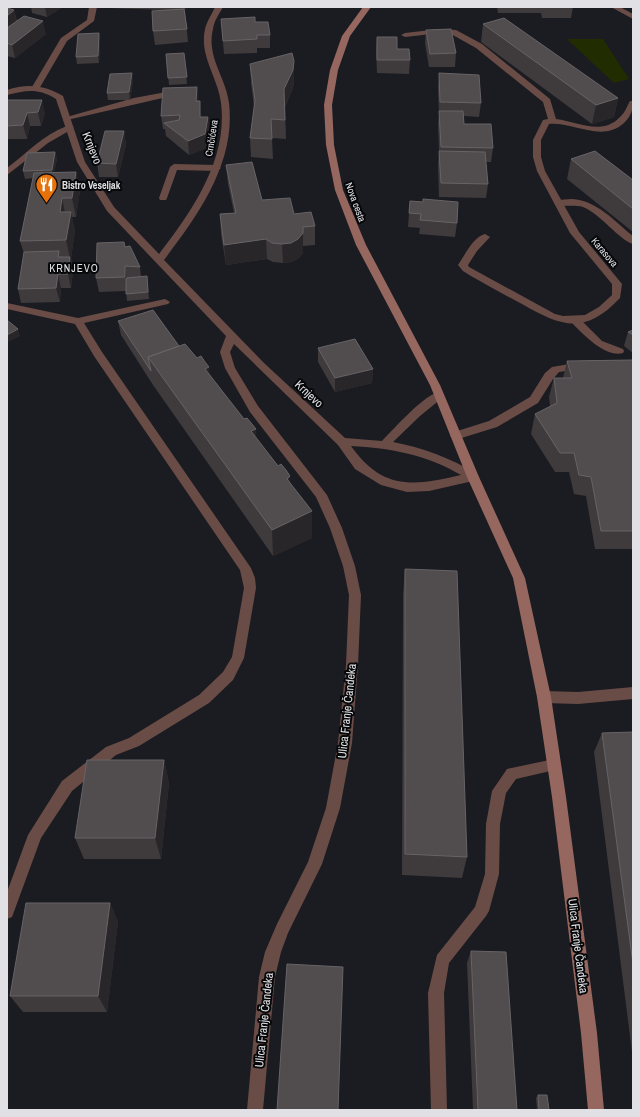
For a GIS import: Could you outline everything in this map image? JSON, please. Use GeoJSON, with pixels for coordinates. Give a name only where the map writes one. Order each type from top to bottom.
{"type":"FeatureCollection","features":[{"type":"Feature","properties":{"kind":"street"},"geometry":{"type":"LineString","coordinates":[[7,93],[36,87],[59,46],[64,40],[90,21],[93,7]]}},
{"type":"Feature","properties":{"kind":"street","name":"Crnčićeva"},"geometry":{"type":"LineString","coordinates":[[159,261],[183,230],[217,168],[224,136],[225,102],[211,65],[207,45],[209,27],[220,7]]}},
{"type":"Feature","properties":{"kind":"street","name":"Nova cesta"},"geometry":{"type":"LineString","coordinates":[[367,7],[346,36],[334,70],[328,105],[330,145],[339,190],[361,245],[435,385],[438,395]]}},
{"type":"Feature","properties":{"kind":"street"},"geometry":{"type":"LineString","coordinates":[[615,7],[633,17]]}},
{"type":"Feature","properties":{"kind":"street"},"geometry":{"type":"LineString","coordinates":[[406,35],[440,31],[453,32],[479,46],[515,73],[547,101],[552,120],[560,120],[596,130],[604,130],[622,120],[633,103]]}},
{"type":"Feature","properties":{"kind":"street","name":"Krnjevo"},"geometry":{"type":"LineString","coordinates":[[36,87],[45,88],[60,98],[81,162],[110,209],[260,365],[342,442],[359,466],[385,482],[407,488],[429,487],[472,477]]}},
{"type":"Feature","properties":{"kind":"street","name":"Krnjevo"},"geometry":{"type":"LineString","coordinates":[[67,118],[137,100],[177,92]]}},
{"type":"Feature","properties":{"kind":"street","name":"Karasova"},"geometry":{"type":"LineString","coordinates":[[485,237],[465,260],[463,264],[466,269],[552,317],[576,321],[586,320],[606,308],[617,296],[617,284],[575,233],[541,171],[537,157],[537,140],[546,122],[552,120]]}},
{"type":"Feature","properties":{"kind":"street"},"geometry":{"type":"LineString","coordinates":[[7,172],[49,138],[58,132],[70,128]]}},
{"type":"Feature","properties":{"kind":"street"},"geometry":{"type":"LineString","coordinates":[[163,198],[174,167],[217,168]]}},
{"type":"Feature","properties":{"kind":"street"},"geometry":{"type":"LineString","coordinates":[[558,203],[572,202],[585,205],[595,210],[633,241]]}},
{"type":"Feature","properties":{"kind":"street"},"geometry":{"type":"LineString","coordinates":[[8,305],[78,321],[165,302]]}},
{"type":"Feature","properties":{"kind":"street"},"geometry":{"type":"LineString","coordinates":[[7,912],[34,835],[67,786],[111,750],[134,742],[204,699],[228,676],[238,658],[250,588],[249,578],[245,568],[98,354],[78,321]]}},
{"type":"Feature","properties":{"kind":"street"},"geometry":{"type":"LineString","coordinates":[[576,321],[598,343],[619,350]]}},
{"type":"Feature","properties":{"kind":"street","name":"Ulica Franje Čandeka"},"geometry":{"type":"LineString","coordinates":[[232,335],[225,352],[230,368],[254,409],[321,495],[336,528],[349,566],[355,595],[352,664],[345,743],[333,808],[315,864],[282,929],[273,952],[267,977],[255,1110]]}},
{"type":"Feature","properties":{"kind":"street"},"geometry":{"type":"LineString","coordinates":[[455,436],[493,424],[534,400],[549,376],[556,369],[569,366],[595,365]]}},
{"type":"Feature","properties":{"kind":"street"},"geometry":{"type":"LineString","coordinates":[[385,444],[416,413],[438,395]]}},
{"type":"Feature","properties":{"kind":"street","name":"Ulica Franje Čandeka"},"geometry":{"type":"LineString","coordinates":[[438,395],[472,477],[519,578],[544,697],[554,766],[589,1033],[596,1110]]}},
{"type":"Feature","properties":{"kind":"street"},"geometry":{"type":"LineString","coordinates":[[342,442],[385,444],[442,460],[472,477]]}},
{"type":"Feature","properties":{"kind":"street"},"geometry":{"type":"LineString","coordinates":[[544,697],[578,698],[633,693]]}},
{"type":"Feature","properties":{"kind":"street"},"geometry":{"type":"LineString","coordinates":[[439,1110],[436,993],[442,960],[482,911],[492,874],[493,824],[499,791],[512,773],[554,766]]}},
{"type":"Feature","properties":{"kind":"green space"},"geometry":{"type":"Polygon","coordinates":[[[567,39],[603,39],[629,79],[614,83],[567,39]]]}},
{"type":"Feature","properties":{"kind":"building"},"geometry":{"type":"Polygon","coordinates":[[[7,8],[14,10],[7,16],[7,8]]]}},
{"type":"Feature","properties":{"kind":"building"},"geometry":{"type":"Polygon","coordinates":[[[184,9],[187,29],[153,31],[152,11],[184,9]]]}},
{"type":"Feature","properties":{"kind":"building"},"geometry":{"type":"Polygon","coordinates":[[[24,16],[43,21],[12,45],[7,43],[7,28],[24,16]]]}},
{"type":"Feature","properties":{"kind":"building"},"geometry":{"type":"Polygon","coordinates":[[[255,17],[255,22],[268,22],[270,35],[257,35],[257,39],[223,41],[221,19],[255,17]]]}},
{"type":"Feature","properties":{"kind":"building"},"geometry":{"type":"Polygon","coordinates":[[[504,18],[618,98],[596,105],[483,24],[504,18]]]}},
{"type":"Feature","properties":{"kind":"building"},"geometry":{"type":"Polygon","coordinates":[[[451,29],[456,53],[430,54],[426,30],[451,29]]]}},
{"type":"Feature","properties":{"kind":"building"},"geometry":{"type":"Polygon","coordinates":[[[99,33],[98,56],[76,57],[78,34],[99,33]]]}},
{"type":"Feature","properties":{"kind":"building"},"geometry":{"type":"Polygon","coordinates":[[[377,37],[397,37],[397,49],[409,49],[410,60],[377,60],[377,37]]]}},
{"type":"Feature","properties":{"kind":"building"},"geometry":{"type":"Polygon","coordinates":[[[184,53],[187,77],[168,78],[166,54],[184,53]]]}},
{"type":"Feature","properties":{"kind":"building"},"geometry":{"type":"Polygon","coordinates":[[[292,53],[294,61],[293,70],[284,89],[285,120],[271,119],[272,139],[250,138],[255,100],[250,64],[292,53]]]}},
{"type":"Feature","properties":{"kind":"building"},"geometry":{"type":"Polygon","coordinates":[[[132,73],[129,92],[107,93],[110,74],[132,73]]]}},
{"type":"Feature","properties":{"kind":"building"},"geometry":{"type":"Polygon","coordinates":[[[439,73],[479,75],[481,103],[440,102],[439,73]]]}},
{"type":"Feature","properties":{"kind":"building"},"geometry":{"type":"Polygon","coordinates":[[[197,87],[196,101],[200,101],[200,117],[208,117],[205,134],[188,141],[164,123],[179,120],[180,115],[161,116],[163,88],[197,87]]]}},
{"type":"Feature","properties":{"kind":"building"},"geometry":{"type":"Polygon","coordinates":[[[7,100],[42,100],[38,112],[27,113],[23,125],[7,126],[7,100]]]}},
{"type":"Feature","properties":{"kind":"building"},"geometry":{"type":"Polygon","coordinates":[[[439,111],[463,111],[464,124],[491,124],[493,148],[441,147],[439,111]]]}},
{"type":"Feature","properties":{"kind":"building"},"geometry":{"type":"Polygon","coordinates":[[[105,131],[124,131],[116,164],[97,163],[105,131]]]}},
{"type":"Feature","properties":{"kind":"building"},"geometry":{"type":"Polygon","coordinates":[[[439,151],[485,152],[488,184],[441,183],[439,151]]]}},
{"type":"Feature","properties":{"kind":"building"},"geometry":{"type":"Polygon","coordinates":[[[595,151],[633,180],[633,209],[571,159],[595,151]]]}},
{"type":"Feature","properties":{"kind":"building"},"geometry":{"type":"Polygon","coordinates":[[[55,152],[52,170],[23,171],[27,153],[55,152]]]}},
{"type":"Feature","properties":{"kind":"building"},"geometry":{"type":"Polygon","coordinates":[[[252,162],[262,200],[290,198],[294,214],[311,212],[315,226],[303,227],[303,233],[298,239],[291,243],[272,243],[266,239],[224,245],[220,214],[236,213],[226,165],[252,162]]]}},
{"type":"Feature","properties":{"kind":"building"},"geometry":{"type":"Polygon","coordinates":[[[76,172],[72,198],[62,198],[60,212],[71,212],[66,240],[20,241],[34,173],[76,172]]]}},
{"type":"Feature","properties":{"kind":"building"},"geometry":{"type":"Polygon","coordinates":[[[423,199],[458,202],[457,223],[420,220],[421,214],[409,213],[410,201],[423,202],[423,199]]]}},
{"type":"Feature","properties":{"kind":"building"},"geometry":{"type":"Polygon","coordinates":[[[124,242],[125,247],[130,246],[140,267],[125,266],[125,277],[96,278],[97,243],[124,242]]]}},
{"type":"Feature","properties":{"kind":"building"},"geometry":{"type":"Polygon","coordinates":[[[59,251],[58,257],[70,257],[68,274],[58,274],[56,288],[18,289],[24,252],[59,251]]]}},
{"type":"Feature","properties":{"kind":"building"},"geometry":{"type":"Polygon","coordinates":[[[147,276],[148,292],[126,294],[126,278],[147,276]]]}},
{"type":"Feature","properties":{"kind":"building"},"geometry":{"type":"Polygon","coordinates":[[[153,310],[179,346],[148,357],[151,371],[118,321],[153,310]]]}},
{"type":"Feature","properties":{"kind":"building"},"geometry":{"type":"Polygon","coordinates":[[[7,320],[18,329],[7,335],[7,320]]]}},
{"type":"Feature","properties":{"kind":"building"},"geometry":{"type":"Polygon","coordinates":[[[633,330],[633,335],[628,332],[633,330]]]}},
{"type":"Feature","properties":{"kind":"building"},"geometry":{"type":"Polygon","coordinates":[[[355,339],[373,369],[335,378],[318,348],[355,339]]]}},
{"type":"Feature","properties":{"kind":"building"},"geometry":{"type":"Polygon","coordinates":[[[185,344],[197,358],[201,356],[209,367],[205,369],[244,419],[247,418],[256,429],[251,431],[278,466],[281,464],[286,470],[290,476],[287,479],[312,511],[272,530],[148,357],[185,344]]]}},
{"type":"Feature","properties":{"kind":"building"},"geometry":{"type":"Polygon","coordinates":[[[633,360],[633,531],[601,531],[591,477],[579,475],[574,453],[560,453],[535,414],[557,403],[554,378],[572,378],[567,361],[633,360]]]}},
{"type":"Feature","properties":{"kind":"building"},"geometry":{"type":"Polygon","coordinates":[[[405,569],[457,571],[467,857],[405,854],[405,569]]]}},
{"type":"Feature","properties":{"kind":"building"},"geometry":{"type":"Polygon","coordinates":[[[633,732],[633,964],[602,733],[633,732]]]}},
{"type":"Feature","properties":{"kind":"building"},"geometry":{"type":"Polygon","coordinates":[[[87,760],[164,760],[155,838],[75,838],[87,760]]]}},
{"type":"Feature","properties":{"kind":"building"},"geometry":{"type":"Polygon","coordinates":[[[26,903],[110,903],[98,996],[10,996],[26,903]]]}},
{"type":"Feature","properties":{"kind":"building"},"geometry":{"type":"Polygon","coordinates":[[[471,951],[506,952],[517,1110],[478,1110],[471,951]]]}},
{"type":"Feature","properties":{"kind":"building"},"geometry":{"type":"Polygon","coordinates":[[[287,964],[343,967],[338,1110],[277,1110],[287,964]]]}},
{"type":"Feature","properties":{"kind":"building"},"geometry":{"type":"Polygon","coordinates":[[[538,1095],[547,1095],[549,1110],[539,1110],[538,1095]]]}},
{"type":"Feature","properties":{"kind":"place","name":"Bistro Veseljak"},"geometry":{"type":"Point","coordinates":[47,204]}},
{"type":"Feature","properties":{"kind":"district","name":"KRNJEVO"},"geometry":{"type":"Point","coordinates":[74,268]}}]}
